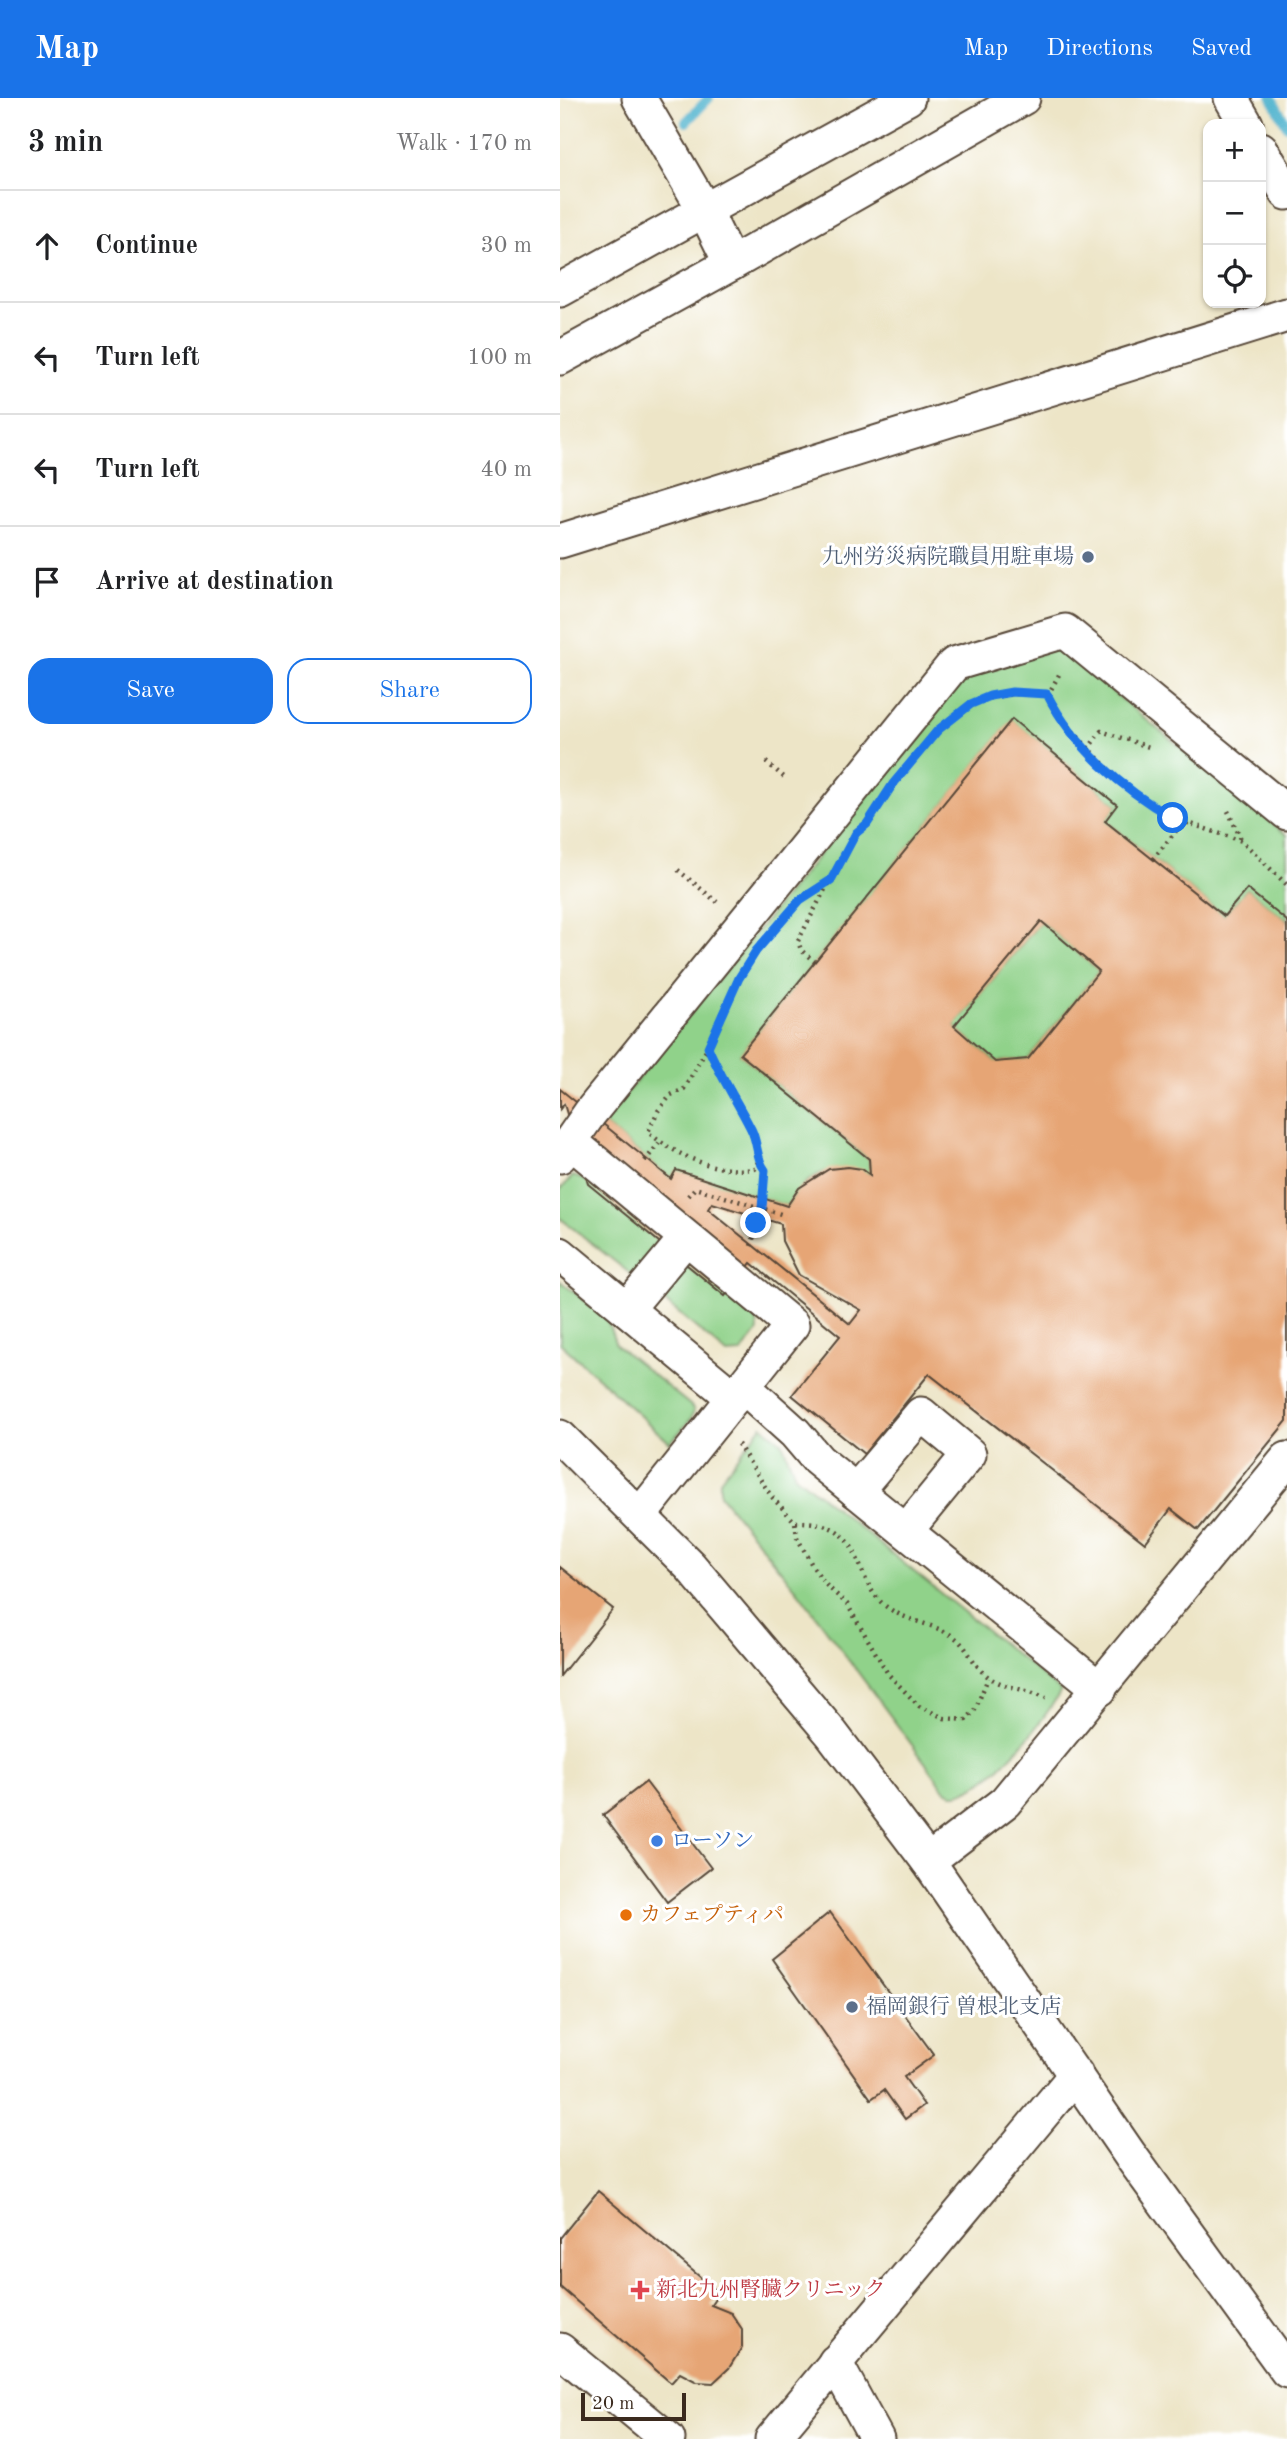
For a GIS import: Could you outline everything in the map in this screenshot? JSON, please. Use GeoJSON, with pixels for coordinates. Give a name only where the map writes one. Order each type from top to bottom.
{"type":"FeatureCollection","features":[{"type":"Feature","properties":{"kind":"street"},"geometry":{"type":"LineString","coordinates":[[639,98],[705,211],[732,264]]}},
{"type":"Feature","properties":{"kind":"street"},"geometry":{"type":"LineString","coordinates":[[560,290],[908,98]]}},
{"type":"Feature","properties":{"kind":"street"},"geometry":{"type":"LineString","coordinates":[[560,358],[732,264],[1023,98]]}},
{"type":"Feature","properties":{"kind":"street"},"geometry":{"type":"LineString","coordinates":[[1231,98],[1243,119]]}},
{"type":"Feature","properties":{"kind":"street"},"geometry":{"type":"LineString","coordinates":[[1266,157],[1287,193]]}},
{"type":"Feature","properties":{"kind":"street"},"geometry":{"type":"LineString","coordinates":[[560,541],[1287,315]]}},
{"type":"Feature","properties":{"kind":"street"},"geometry":{"type":"LineString","coordinates":[[640,1515],[792,1325],[686,1237],[566,1149],[598,1103],[954,664],[1065,631],[1287,813]]}},
{"type":"Feature","properties":{"kind":"street"},"geometry":{"type":"LineString","coordinates":[[627,1309],[686,1237]]}},
{"type":"Feature","properties":{"kind":"street"},"geometry":{"type":"LineString","coordinates":[[560,1254],[627,1309],[795,1433],[818,1460],[1100,1689]]}},
{"type":"Feature","properties":{"kind":"street"},"geometry":{"type":"LineString","coordinates":[[856,1491],[921,1414],[969,1454],[906,1531]]}},
{"type":"Feature","properties":{"kind":"street"},"geometry":{"type":"LineString","coordinates":[[560,1437],[690,1566],[832,1734],[928,1861],[1287,2371]]}},
{"type":"Feature","properties":{"kind":"street"},"geometry":{"type":"LineString","coordinates":[[928,1861],[1005,1802],[1287,1459]]}},
{"type":"Feature","properties":{"kind":"street"},"geometry":{"type":"LineString","coordinates":[[772,2439],[1076,2074]]}},
{"type":"Feature","properties":{"kind":"street"},"geometry":{"type":"LineString","coordinates":[[560,2350],[668,2439]]}},
{"type":"Feature","properties":{"kind":"street"},"geometry":{"type":"LineString","coordinates":[[835,2362],[877,2439]]}},
{"type":"Feature","properties":{"kind":"path"},"geometry":{"type":"LineString","coordinates":[[1048,695],[1064,666]]}},
{"type":"Feature","properties":{"kind":"path"},"geometry":{"type":"LineString","coordinates":[[955,715],[990,696],[1012,692],[1048,695]]}},
{"type":"Feature","properties":{"kind":"path"},"geometry":{"type":"LineString","coordinates":[[1048,695],[1060,718],[1127,789],[1173,818],[1242,841],[1287,885]]}},
{"type":"Feature","properties":{"kind":"path"},"geometry":{"type":"LineString","coordinates":[[1088,749],[1101,731],[1117,734],[1159,752]]}},
{"type":"Feature","properties":{"kind":"path"},"geometry":{"type":"LineString","coordinates":[[766,762],[785,778]]}},
{"type":"Feature","properties":{"kind":"path"},"geometry":{"type":"LineString","coordinates":[[1224,805],[1236,824],[1242,841]]}},
{"type":"Feature","properties":{"kind":"path"},"geometry":{"type":"LineString","coordinates":[[1153,859],[1177,831],[1189,822]]}},
{"type":"Feature","properties":{"kind":"path"},"geometry":{"type":"LineString","coordinates":[[815,962],[802,950],[798,941],[844,856]]}},
{"type":"Feature","properties":{"kind":"path"},"geometry":{"type":"LineString","coordinates":[[678,870],[697,884]]}},
{"type":"Feature","properties":{"kind":"path"},"geometry":{"type":"LineString","coordinates":[[816,889],[831,880]]}},
{"type":"Feature","properties":{"kind":"path"},"geometry":{"type":"LineString","coordinates":[[729,999],[708,1047],[684,1088],[671,1095],[658,1111],[648,1132],[675,1153],[742,1171],[755,1169],[760,1163]]}},
{"type":"Feature","properties":{"kind":"path"},"geometry":{"type":"LineString","coordinates":[[708,1047],[752,1130],[760,1163],[765,1170],[762,1208],[750,1252]]}},
{"type":"Feature","properties":{"kind":"path"},"geometry":{"type":"LineString","coordinates":[[642,1164],[660,1143]]}},
{"type":"Feature","properties":{"kind":"path"},"geometry":{"type":"LineString","coordinates":[[685,1199],[695,1188],[784,1215]]}},
{"type":"Feature","properties":{"kind":"path"},"geometry":{"type":"LineString","coordinates":[[738,1443],[771,1496],[795,1522],[797,1537],[813,1567],[827,1586],[847,1604],[888,1674],[919,1706],[944,1718],[966,1720],[975,1710],[988,1678]]}},
{"type":"Feature","properties":{"kind":"path"},"geometry":{"type":"LineString","coordinates":[[795,1522],[822,1525],[841,1536],[856,1553],[881,1602],[916,1623],[953,1636],[988,1678],[1050,1700]]}},
{"type":"Feature","properties":{"kind":"green space"},"geometry":{"type":"Polygon","coordinates":[[[1054,649],[1069,656],[1287,835],[1287,921],[1247,889],[1224,916],[1105,821],[1117,805],[1012,720],[740,1054],[869,1159],[870,1175],[854,1169],[825,1172],[810,1179],[787,1206],[676,1171],[671,1179],[602,1123],[962,678],[1054,649]]]}},
{"type":"Feature","properties":{"kind":"green space"},"geometry":{"type":"Polygon","coordinates":[[[1041,921],[1099,971],[1028,1059],[995,1062],[954,1026],[1041,921]]]}},
{"type":"Feature","properties":{"kind":"green space"},"geometry":{"type":"Polygon","coordinates":[[[573,1176],[585,1180],[663,1245],[633,1276],[560,1218],[560,1190],[573,1176]]]}},
{"type":"Feature","properties":{"kind":"green space"},"geometry":{"type":"Polygon","coordinates":[[[682,1261],[690,1264],[757,1320],[758,1331],[741,1353],[727,1354],[656,1294],[682,1261]]]}},
{"type":"Feature","properties":{"kind":"green space"},"geometry":{"type":"Polygon","coordinates":[[[560,1281],[606,1317],[616,1345],[694,1410],[691,1419],[670,1443],[560,1343],[560,1281]]]}},
{"type":"Feature","properties":{"kind":"green space"},"geometry":{"type":"Polygon","coordinates":[[[762,1426],[782,1442],[795,1475],[1061,1691],[1015,1752],[970,1789],[955,1795],[947,1792],[799,1593],[720,1495],[720,1480],[762,1426]]]}},
{"type":"Feature","properties":{"kind":"building"},"geometry":{"type":"Polygon","coordinates":[[[1012,719],[1117,805],[1105,821],[1224,916],[1247,889],[1287,921],[1287,1421],[1198,1530],[1171,1509],[1145,1543],[929,1374],[864,1454],[792,1395],[840,1336],[751,1263],[725,1296],[588,1184],[564,1104],[560,1109],[560,1089],[671,1179],[676,1170],[787,1206],[799,1188],[829,1169],[862,1169],[870,1175],[869,1159],[740,1054],[1012,719]],[[1041,921],[954,1026],[995,1062],[1028,1059],[1099,971],[1041,921]],[[712,1203],[708,1209],[850,1324],[861,1310],[799,1275],[782,1241],[781,1224],[712,1203]]]}},
{"type":"Feature","properties":{"kind":"building"},"geometry":{"type":"Polygon","coordinates":[[[560,1567],[613,1609],[560,1676],[560,1567]]]}},
{"type":"Feature","properties":{"kind":"building","name":"ローソン"},"geometry":{"type":"Polygon","coordinates":[[[646,1782],[711,1868],[667,1902],[603,1815],[646,1782]]]}},
{"type":"Feature","properties":{"kind":"building","name":"福岡銀行 曽根北支店"},"geometry":{"type":"Polygon","coordinates":[[[830,1912],[934,2055],[904,2077],[924,2105],[905,2119],[884,2090],[871,2099],[772,1959],[830,1912]]]}},
{"type":"Feature","properties":{"kind":"building","name":"新北九州腎臓クリニック"},"geometry":{"type":"Polygon","coordinates":[[[598,2191],[719,2293],[711,2305],[731,2313],[742,2329],[742,2347],[729,2368],[713,2383],[697,2382],[680,2373],[671,2383],[560,2287],[560,2238],[598,2191]]]}},
{"type":"Feature","properties":{"kind":"waterway"},"geometry":{"type":"LineString","coordinates":[[686,122],[709,98]]}},
{"type":"Feature","properties":{"kind":"waterway"},"geometry":{"type":"LineString","coordinates":[[1272,98],[1287,126]]}},
{"type":"Feature","properties":{"kind":"place","name":"九州労災病院職員用駐車場"},"geometry":{"type":"Point","coordinates":[1088,557]}},
{"type":"Feature","properties":{"kind":"place","name":"ローソン"},"geometry":{"type":"Point","coordinates":[657,1841]}},
{"type":"Feature","properties":{"kind":"place","name":"カフェプティパ"},"geometry":{"type":"Point","coordinates":[626,1915]}},
{"type":"Feature","properties":{"kind":"place","name":"福岡銀行 曽根北支店"},"geometry":{"type":"Point","coordinates":[852,2007]}},
{"type":"Feature","properties":{"kind":"place","name":"新北九州腎臓クリニック"},"geometry":{"type":"Point","coordinates":[640,2290]}},
{"type":"Feature","properties":{"kind":"route"},"geometry":{"type":"LineString","coordinates":[[756,1223],[762,1208],[765,1170],[760,1163],[752,1130],[732,1098],[708,1047],[739,978],[756,951],[778,922],[800,900],[831,880],[856,833],[867,824],[893,784],[938,730],[971,704],[990,696],[1012,692],[1047,694],[1060,718],[1104,767],[1127,789],[1173,818]]}}]}
